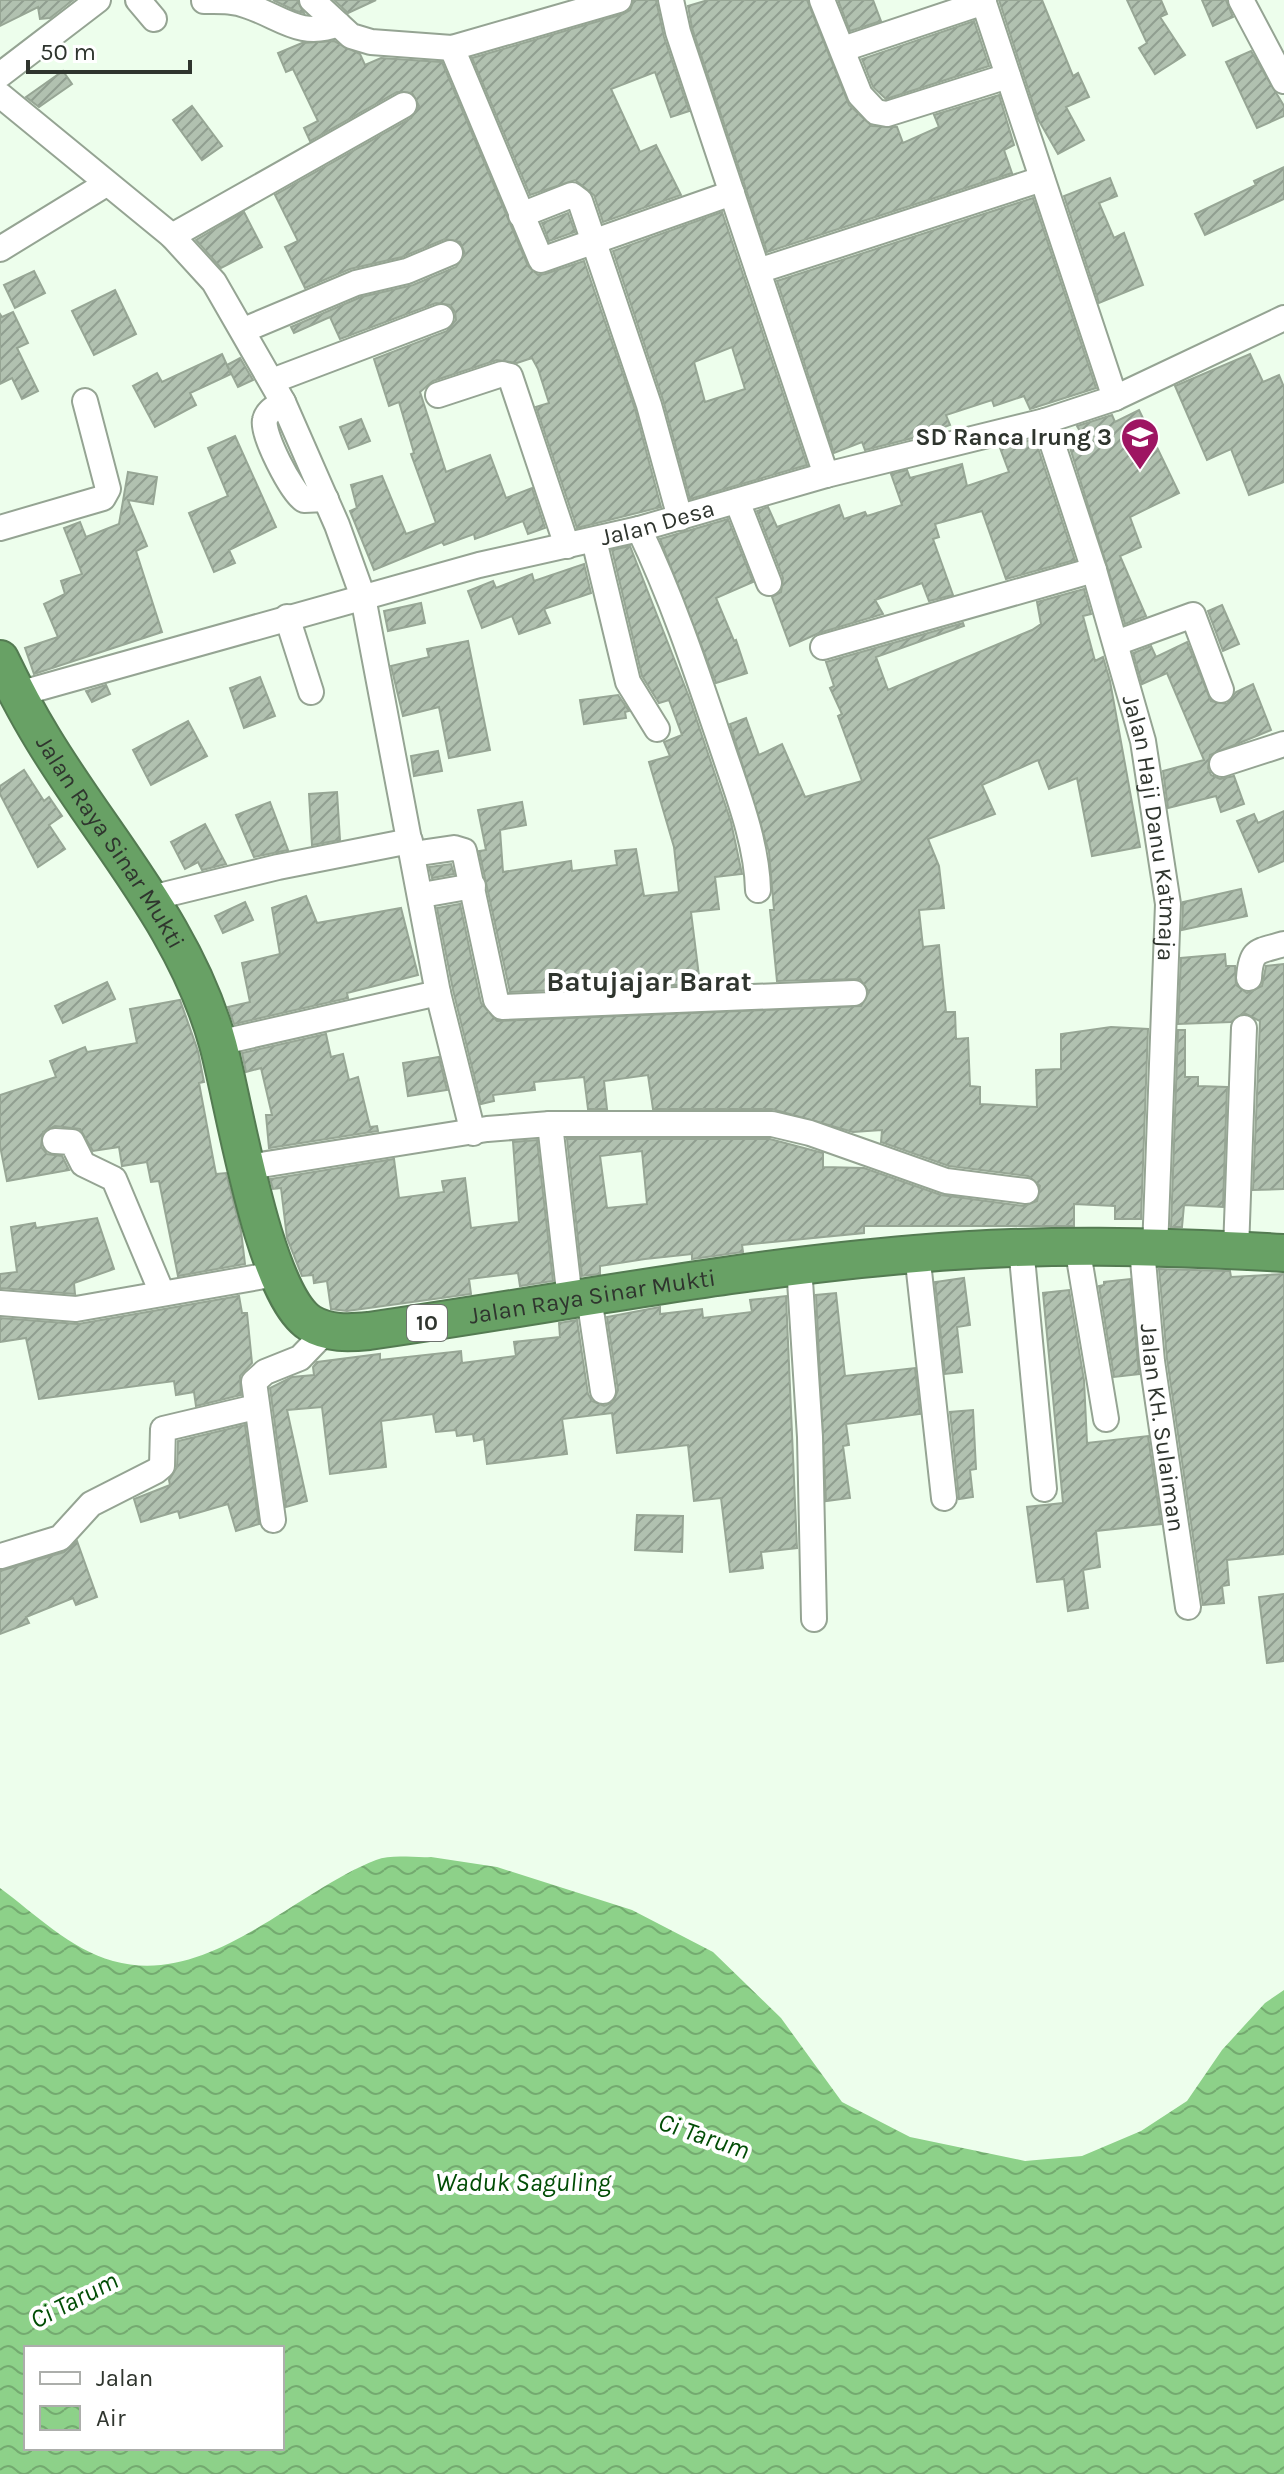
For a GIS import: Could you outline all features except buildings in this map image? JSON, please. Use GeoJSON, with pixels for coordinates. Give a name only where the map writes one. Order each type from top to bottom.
{"type":"FeatureCollection","features":[{"type":"Feature","properties":{"kind":"highway","name":"Jalan Raya Sinar Mukti"},"geometry":{"type":"LineString","coordinates":[[0,659],[43,740],[179,944],[204,998],[218,1043],[276,1274],[297,1310],[308,1322],[326,1331],[369,1331],[799,1265],[917,1253],[1077,1246],[1284,1253]]}},
{"type":"Feature","properties":{"kind":"street"},"geometry":{"type":"LineString","coordinates":[[0,75],[98,0]]}},
{"type":"Feature","properties":{"kind":"street"},"geometry":{"type":"LineString","coordinates":[[312,0],[351,36],[371,42],[452,48],[619,0]]}},
{"type":"Feature","properties":{"kind":"street"},"geometry":{"type":"LineString","coordinates":[[671,0],[678,32],[826,475]]}},
{"type":"Feature","properties":{"kind":"street"},"geometry":{"type":"LineString","coordinates":[[822,0],[860,95],[876,112],[887,114],[1008,76]]}},
{"type":"Feature","properties":{"kind":"street"},"geometry":{"type":"LineString","coordinates":[[1241,0],[1284,81]]}},
{"type":"Feature","properties":{"kind":"street"},"geometry":{"type":"LineString","coordinates":[[204,1],[230,1],[250,6],[297,29],[326,29],[338,24]]}},
{"type":"Feature","properties":{"kind":"street"},"geometry":{"type":"LineString","coordinates":[[843,49],[984,1],[1115,398]]}},
{"type":"Feature","properties":{"kind":"street"},"geometry":{"type":"LineString","coordinates":[[452,48],[541,260],[594,238],[732,193]]}},
{"type":"Feature","properties":{"kind":"street"},"geometry":{"type":"LineString","coordinates":[[0,95],[172,236],[214,282],[278,392],[326,499],[363,597],[422,895],[438,993],[473,1133]]}},
{"type":"Feature","properties":{"kind":"street"},"geometry":{"type":"LineString","coordinates":[[172,236],[404,105]]}},
{"type":"Feature","properties":{"kind":"street"},"geometry":{"type":"LineString","coordinates":[[758,271],[1042,179]]}},
{"type":"Feature","properties":{"kind":"street"},"geometry":{"type":"LineString","coordinates":[[0,249],[106,184]]}},
{"type":"Feature","properties":{"kind":"street"},"geometry":{"type":"LineString","coordinates":[[521,215],[576,197],[594,238],[649,405],[680,518]]}},
{"type":"Feature","properties":{"kind":"street"},"geometry":{"type":"LineString","coordinates":[[244,330],[356,283],[407,271],[450,253]]}},
{"type":"Feature","properties":{"kind":"street"},"geometry":{"type":"LineString","coordinates":[[278,392],[441,317]]}},
{"type":"Feature","properties":{"kind":"street","name":"Jalan Desa"},"geometry":{"type":"LineString","coordinates":[[18,694],[479,565],[639,529],[826,475],[1045,421],[1115,398],[1284,318]]}},
{"type":"Feature","properties":{"kind":"street"},"geometry":{"type":"LineString","coordinates":[[438,395],[502,374],[510,376],[567,546]]}},
{"type":"Feature","properties":{"kind":"street"},"geometry":{"type":"LineString","coordinates":[[0,528],[103,498],[108,489],[85,401]]}},
{"type":"Feature","properties":{"kind":"street","name":"Jalan Haji Danu Katmaja"},"geometry":{"type":"LineString","coordinates":[[1045,421],[1094,570],[1143,741],[1168,904],[1148,1250]]}},
{"type":"Feature","properties":{"kind":"street"},"geometry":{"type":"LineString","coordinates":[[737,501],[769,583]]}},
{"type":"Feature","properties":{"kind":"street"},"geometry":{"type":"LineString","coordinates":[[639,529],[685,635],[729,769],[758,872],[758,890]]}},
{"type":"Feature","properties":{"kind":"street"},"geometry":{"type":"LineString","coordinates":[[594,540],[628,682],[657,729]]}},
{"type":"Feature","properties":{"kind":"street"},"geometry":{"type":"LineString","coordinates":[[823,647],[1094,570]]}},
{"type":"Feature","properties":{"kind":"street"},"geometry":{"type":"LineString","coordinates":[[1116,643],[1193,615],[1221,690]]}},
{"type":"Feature","properties":{"kind":"street"},"geometry":{"type":"LineString","coordinates":[[287,617],[311,692]]}},
{"type":"Feature","properties":{"kind":"street"},"geometry":{"type":"LineString","coordinates":[[1222,764],[1284,744]]}},
{"type":"Feature","properties":{"kind":"street"},"geometry":{"type":"LineString","coordinates":[[151,898],[278,867],[411,848],[460,848],[464,851],[473,886],[496,1000],[502,1007],[854,993]]}},
{"type":"Feature","properties":{"kind":"street"},"geometry":{"type":"LineString","coordinates":[[422,895],[473,886]]}},
{"type":"Feature","properties":{"kind":"street"},"geometry":{"type":"LineString","coordinates":[[1249,978],[1255,952],[1284,944]]}},
{"type":"Feature","properties":{"kind":"street"},"geometry":{"type":"LineString","coordinates":[[218,1043],[438,993]]}},
{"type":"Feature","properties":{"kind":"street"},"geometry":{"type":"LineString","coordinates":[[1236,1250],[1244,1028]]}},
{"type":"Feature","properties":{"kind":"street"},"geometry":{"type":"LineString","coordinates":[[550,1124],[579,1298],[603,1391]]}},
{"type":"Feature","properties":{"kind":"street"},"geometry":{"type":"LineString","coordinates":[[248,1167],[550,1124],[772,1124],[810,1133],[946,1181],[1026,1191]]}},
{"type":"Feature","properties":{"kind":"street"},"geometry":{"type":"LineString","coordinates":[[55,1141],[76,1145],[83,1164],[114,1179],[162,1293]]}},
{"type":"Feature","properties":{"kind":"street"},"geometry":{"type":"LineString","coordinates":[[1077,1246],[1106,1419]]}},
{"type":"Feature","properties":{"kind":"street"},"geometry":{"type":"LineString","coordinates":[[1021,1247],[1044,1489]]}},
{"type":"Feature","properties":{"kind":"street","name":"Jalan KH. Sulaiman"},"geometry":{"type":"LineString","coordinates":[[1148,1250],[1151,1347],[1188,1607]]}},
{"type":"Feature","properties":{"kind":"street"},"geometry":{"type":"LineString","coordinates":[[917,1253],[944,1498]]}},
{"type":"Feature","properties":{"kind":"street"},"geometry":{"type":"LineString","coordinates":[[799,1265],[810,1437],[814,1619]]}},
{"type":"Feature","properties":{"kind":"street"},"geometry":{"type":"LineString","coordinates":[[0,1303],[76,1309],[276,1274]]}},
{"type":"Feature","properties":{"kind":"street"},"geometry":{"type":"LineString","coordinates":[[273,1520],[253,1387],[259,1376],[300,1358],[326,1331]]}},
{"type":"Feature","properties":{"kind":"street"},"geometry":{"type":"LineString","coordinates":[[1,1556],[60,1538],[91,1504],[156,1471],[162,1466],[164,1454],[163,1429],[256,1407]]}},
{"type":"Feature","properties":{"kind":"water","name":"Waduk Saguling"},"geometry":{"type":"Polygon","coordinates":[[[431,1857],[497,1867],[632,1910],[713,1952],[781,2018],[842,2102],[910,2137],[1025,2161],[1082,2156],[1141,2131],[1187,2101],[1222,2050],[1265,2003],[1284,1990],[1284,2474],[0,2474],[0,1888],[82,1948],[113,1961],[148,1966],[183,1961],[216,1949],[249,1933],[345,1875],[376,1860],[431,1857]]]}},
{"type":"Feature","properties":{"kind":"place","name":"SD Ranca Irung 3"},"geometry":{"type":"Point","coordinates":[1140,471]}},
{"type":"Feature","properties":{"kind":"district","name":"Batujajar Barat"},"geometry":{"type":"Point","coordinates":[649,981]}},
{"type":"Feature","properties":{"kind":"water label","name":"Ci Tarum"},"geometry":{"type":"Point","coordinates":[704,2136]}},
{"type":"Feature","properties":{"kind":"water label","name":"Ci Tarum"},"geometry":{"type":"Point","coordinates":[74,2300]}}]}
